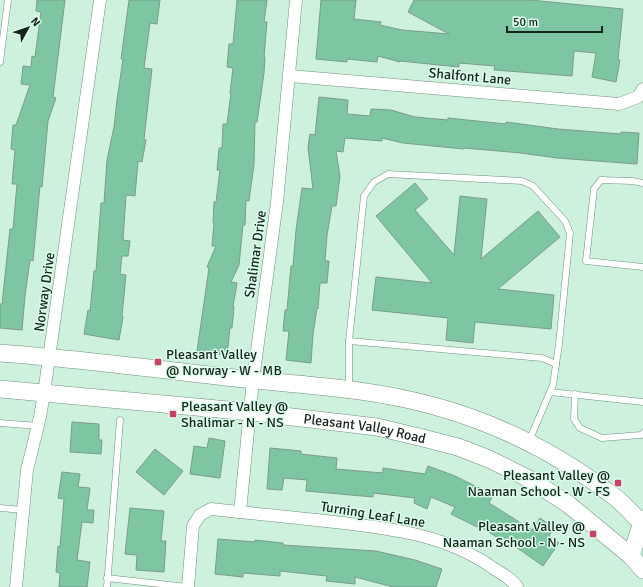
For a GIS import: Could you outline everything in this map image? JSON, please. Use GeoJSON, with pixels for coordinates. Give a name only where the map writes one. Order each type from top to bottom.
{"type":"FeatureCollection","features":[{"type":"Feature","properties":{"kind":"main road"},"geometry":{"type":"LineString","coordinates":[[0,353],[349,390],[390,396],[434,406],[506,432],[528,443],[569,465],[617,499],[642,522],[637,552]]}},
{"type":"Feature","properties":{"kind":"main road","name":"Pleasant Valley Road"},"geometry":{"type":"LineString","coordinates":[[0,389],[250,412],[377,427],[423,438],[488,459],[531,480],[637,552],[643,570]]}},
{"type":"Feature","properties":{"kind":"street","name":"Norway Drive"},"geometry":{"type":"LineString","coordinates":[[16,587],[27,470],[38,426],[44,393],[100,0]]}},
{"type":"Feature","properties":{"kind":"street","name":"Shalimar Drive"},"geometry":{"type":"LineString","coordinates":[[240,512],[253,380],[277,202],[296,0]]}},
{"type":"Feature","properties":{"kind":"street","name":"Shalfont Lane"},"geometry":{"type":"LineString","coordinates":[[290,76],[619,104],[638,97],[643,88]]}},
{"type":"Feature","properties":{"kind":"street","name":"Turning Leaf Lane"},"geometry":{"type":"LineString","coordinates":[[187,587],[193,526],[200,515],[211,508],[374,526],[424,536],[467,552],[488,563],[514,582],[517,587]]}},
{"type":"Feature","properties":{"kind":"lane"},"geometry":{"type":"LineString","coordinates":[[0,62],[8,0]]}},
{"type":"Feature","properties":{"kind":"lane"},"geometry":{"type":"LineString","coordinates":[[349,390],[349,341],[364,196],[374,182],[388,174],[522,181],[533,186],[565,221],[570,233],[553,385],[528,443]]}},
{"type":"Feature","properties":{"kind":"lane"},"geometry":{"type":"LineString","coordinates":[[643,183],[601,180],[594,189],[586,261],[643,267]]}},
{"type":"Feature","properties":{"kind":"lane"},"geometry":{"type":"LineString","coordinates":[[349,341],[542,358],[556,364]]}},
{"type":"Feature","properties":{"kind":"lane"},"geometry":{"type":"LineString","coordinates":[[550,392],[643,402]]}},
{"type":"Feature","properties":{"kind":"lane"},"geometry":{"type":"LineString","coordinates":[[575,394],[574,419],[580,428],[602,438],[643,433]]}},
{"type":"Feature","properties":{"kind":"lane"},"geometry":{"type":"LineString","coordinates":[[107,587],[120,420]]}},
{"type":"Feature","properties":{"kind":"lane"},"geometry":{"type":"LineString","coordinates":[[0,422],[38,426]]}},
{"type":"Feature","properties":{"kind":"lane"},"geometry":{"type":"LineString","coordinates":[[0,508],[23,510]]}},
{"type":"Feature","properties":{"kind":"lane"},"geometry":{"type":"LineString","coordinates":[[107,578],[187,587]]}},
{"type":"Feature","properties":{"kind":"building"},"geometry":{"type":"Polygon","coordinates":[[[37,0],[65,0],[53,97],[56,98],[48,121],[33,261],[30,260],[22,330],[0,328],[0,304],[2,304],[10,229],[13,229],[17,184],[12,184],[15,150],[11,149],[13,125],[16,125],[30,85],[21,84],[23,66],[31,67],[32,56],[35,57],[41,12],[36,11],[37,0]]]}},
{"type":"Feature","properties":{"kind":"building"},"geometry":{"type":"Polygon","coordinates":[[[129,0],[160,0],[157,24],[150,23],[144,68],[152,69],[144,139],[146,140],[142,162],[138,161],[135,196],[126,195],[123,240],[130,241],[128,256],[122,256],[120,274],[126,275],[123,317],[119,340],[84,334],[88,310],[90,311],[94,271],[96,271],[101,203],[104,203],[107,160],[114,127],[129,0]]]}},
{"type":"Feature","properties":{"kind":"building"},"geometry":{"type":"Polygon","coordinates":[[[237,0],[267,0],[264,22],[267,22],[264,73],[257,122],[255,122],[254,164],[249,201],[246,200],[245,225],[243,225],[239,265],[231,282],[237,283],[233,307],[232,328],[230,328],[227,355],[197,351],[209,268],[207,267],[216,246],[212,246],[214,202],[216,202],[220,170],[217,170],[219,148],[222,148],[223,124],[227,124],[231,93],[233,68],[227,67],[229,44],[233,44],[237,0]]]}},
{"type":"Feature","properties":{"kind":"building"},"geometry":{"type":"Polygon","coordinates":[[[321,0],[356,0],[354,19],[381,22],[380,25],[402,30],[449,34],[408,12],[414,0],[530,0],[623,9],[618,60],[620,60],[616,82],[592,77],[596,53],[574,51],[572,76],[494,70],[495,66],[459,63],[459,67],[400,62],[378,56],[377,62],[347,59],[347,62],[316,59],[321,0]]]}},
{"type":"Feature","properties":{"kind":"building"},"geometry":{"type":"Polygon","coordinates":[[[319,97],[348,100],[347,114],[370,116],[371,109],[391,110],[415,117],[448,120],[448,118],[506,124],[506,122],[558,129],[621,134],[621,132],[639,133],[637,164],[403,143],[382,138],[382,141],[345,138],[343,152],[336,151],[340,176],[336,206],[332,206],[327,235],[325,261],[329,261],[327,283],[320,283],[318,309],[317,308],[313,334],[311,363],[286,360],[289,331],[283,331],[285,310],[287,310],[291,266],[293,266],[302,188],[313,189],[308,147],[310,134],[315,135],[319,97]]]}},
{"type":"Feature","properties":{"kind":"building"},"geometry":{"type":"Polygon","coordinates":[[[415,183],[428,199],[415,210],[454,255],[460,196],[487,199],[481,259],[538,211],[560,237],[498,289],[554,295],[551,329],[475,322],[473,343],[446,340],[448,318],[372,310],[376,277],[432,283],[376,216],[415,183]]]}},
{"type":"Feature","properties":{"kind":"building"},"geometry":{"type":"Polygon","coordinates":[[[72,422],[99,424],[99,440],[102,440],[101,454],[70,452],[72,422]]]}},
{"type":"Feature","properties":{"kind":"building"},"geometry":{"type":"Polygon","coordinates":[[[209,438],[225,441],[220,478],[190,474],[194,446],[207,448],[209,438]]]}},
{"type":"Feature","properties":{"kind":"building"},"geometry":{"type":"Polygon","coordinates":[[[270,448],[301,451],[301,454],[337,458],[336,469],[383,473],[383,468],[425,474],[428,466],[455,476],[493,495],[489,503],[532,530],[540,518],[554,528],[549,536],[559,543],[543,566],[513,545],[512,547],[478,525],[477,527],[451,514],[455,507],[431,497],[427,509],[414,503],[415,498],[373,493],[373,497],[306,491],[307,480],[284,478],[282,490],[267,489],[270,448]]]}},
{"type":"Feature","properties":{"kind":"building"},"geometry":{"type":"Polygon","coordinates":[[[155,449],[183,471],[164,495],[136,472],[155,449]]]}},
{"type":"Feature","properties":{"kind":"building"},"geometry":{"type":"Polygon","coordinates":[[[62,472],[80,474],[78,487],[90,488],[87,510],[94,510],[93,523],[82,522],[77,560],[90,562],[87,587],[59,587],[60,573],[56,572],[58,546],[60,547],[64,499],[58,498],[62,472]]]}},
{"type":"Feature","properties":{"kind":"building"},"geometry":{"type":"Polygon","coordinates":[[[130,508],[164,511],[161,541],[166,541],[164,572],[136,570],[137,555],[125,554],[130,508]]]}},
{"type":"Feature","properties":{"kind":"building"},"geometry":{"type":"Polygon","coordinates":[[[218,539],[255,542],[255,540],[283,543],[283,545],[376,551],[415,560],[442,569],[436,587],[393,587],[355,577],[355,584],[326,581],[327,576],[280,571],[280,576],[243,573],[243,577],[215,574],[218,539]]]}},
{"type":"Feature","properties":{"kind":"place","name":"Pleasant Valley @ Norway - W - MB"},"geometry":{"type":"Point","coordinates":[158,362]}},
{"type":"Feature","properties":{"kind":"place","name":"Pleasant Valley @ Shalimar - N - NS"},"geometry":{"type":"Point","coordinates":[173,414]}},
{"type":"Feature","properties":{"kind":"place","name":"Pleasant Valley @ Naaman School - W - FS"},"geometry":{"type":"Point","coordinates":[618,483]}},
{"type":"Feature","properties":{"kind":"place","name":"Pleasant Valley @ Naaman School - N - NS"},"geometry":{"type":"Point","coordinates":[593,534]}}]}
